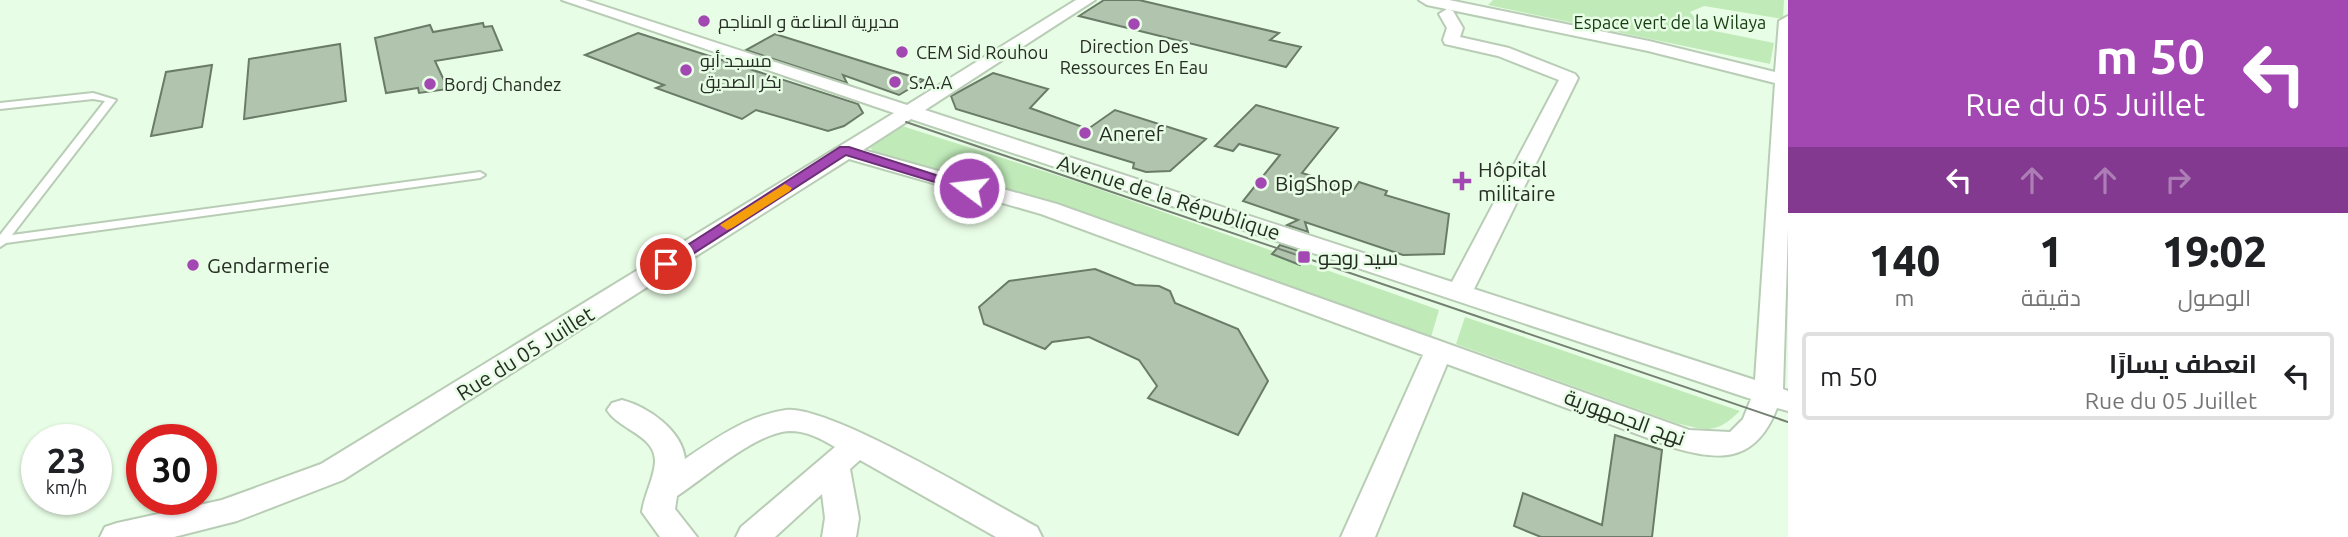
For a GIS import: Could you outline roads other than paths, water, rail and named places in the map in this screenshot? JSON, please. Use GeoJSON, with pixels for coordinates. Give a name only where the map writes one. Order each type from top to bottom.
{"type":"FeatureCollection","features":[{"type":"Feature","properties":{"kind":"street","name":"Avenue de la République"},"geometry":{"type":"LineString","coordinates":[[570,0],[1778,397]]}},
{"type":"Feature","properties":{"kind":"street","name":"Rue du 05 Juillet"},"geometry":{"type":"LineString","coordinates":[[117,537],[225,512],[332,472],[1087,0]]}},
{"type":"Feature","properties":{"kind":"street"},"geometry":{"type":"LineString","coordinates":[[1427,0],[1649,46],[1785,80]]}},
{"type":"Feature","properties":{"kind":"street"},"geometry":{"type":"LineString","coordinates":[[1447,14],[1455,28],[1451,40],[1503,52],[1569,78],[1459,293]]}},
{"type":"Feature","properties":{"kind":"street","name":"نهج الجمهورية"},"geometry":{"type":"LineString","coordinates":[[844,150],[889,166],[1049,209],[1686,440],[1708,444],[1743,439],[1756,429],[1778,397],[1787,21]]}},
{"type":"Feature","properties":{"kind":"street"},"geometry":{"type":"LineString","coordinates":[[1358,537],[1439,350]]}},
{"type":"Feature","properties":{"kind":"street"},"geometry":{"type":"LineString","coordinates":[[622,410],[663,439],[671,450],[672,461],[658,512],[680,537]]}},
{"type":"Feature","properties":{"kind":"street"},"geometry":{"type":"LineString","coordinates":[[664,489],[762,427],[786,421],[804,421],[824,427],[846,455],[1025,537]]}},
{"type":"Feature","properties":{"kind":"street"},"geometry":{"type":"LineString","coordinates":[[753,537],[846,455]]}},
{"type":"Feature","properties":{"kind":"street"},"geometry":{"type":"LineString","coordinates":[[839,537],[846,455]]}},
{"type":"Feature","properties":{"kind":"lane"},"geometry":{"type":"LineString","coordinates":[[0,106],[93,96],[111,100],[1,241]]}},
{"type":"Feature","properties":{"kind":"lane"},"geometry":{"type":"LineString","coordinates":[[1,241],[480,176]]}},
{"type":"Feature","properties":{"kind":"tram line"},"geometry":{"type":"LineString","coordinates":[[906,122],[1788,422]]}},
{"type":"Feature","properties":{"kind":"place","name":"مديرية الصناعة و المناجم"},"geometry":{"type":"Point","coordinates":[704,21]}},
{"type":"Feature","properties":{"kind":"place","name":"Direction Des Ressources En Eau"},"geometry":{"type":"Point","coordinates":[1134,24]}},
{"type":"Feature","properties":{"kind":"place","name":"CEM Sid Rouhou"},"geometry":{"type":"Point","coordinates":[902,52]}},
{"type":"Feature","properties":{"kind":"place","name":"مسجد أبو بكر الصديق"},"geometry":{"type":"Point","coordinates":[686,70]}},
{"type":"Feature","properties":{"kind":"place","name":"S.A.A"},"geometry":{"type":"Point","coordinates":[895,82]}},
{"type":"Feature","properties":{"kind":"place","name":"Bordj Chandez"},"geometry":{"type":"Point","coordinates":[430,84]}},
{"type":"Feature","properties":{"kind":"place","name":"Aneref"},"geometry":{"type":"Point","coordinates":[1085,133]}},
{"type":"Feature","properties":{"kind":"place","name":"Hôpital militaire"},"geometry":{"type":"Point","coordinates":[1462,181]}},
{"type":"Feature","properties":{"kind":"place","name":"BigShop"},"geometry":{"type":"Point","coordinates":[1261,183]}},
{"type":"Feature","properties":{"kind":"place","name":"سيد روحو"},"geometry":{"type":"Point","coordinates":[1304,257]}},
{"type":"Feature","properties":{"kind":"place","name":"Gendarmerie"},"geometry":{"type":"Point","coordinates":[193,265]}},
{"type":"Feature","properties":{"kind":"park label","name":"Espace vert de la Wilaya"},"geometry":{"type":"Point","coordinates":[1670,22]}}]}
